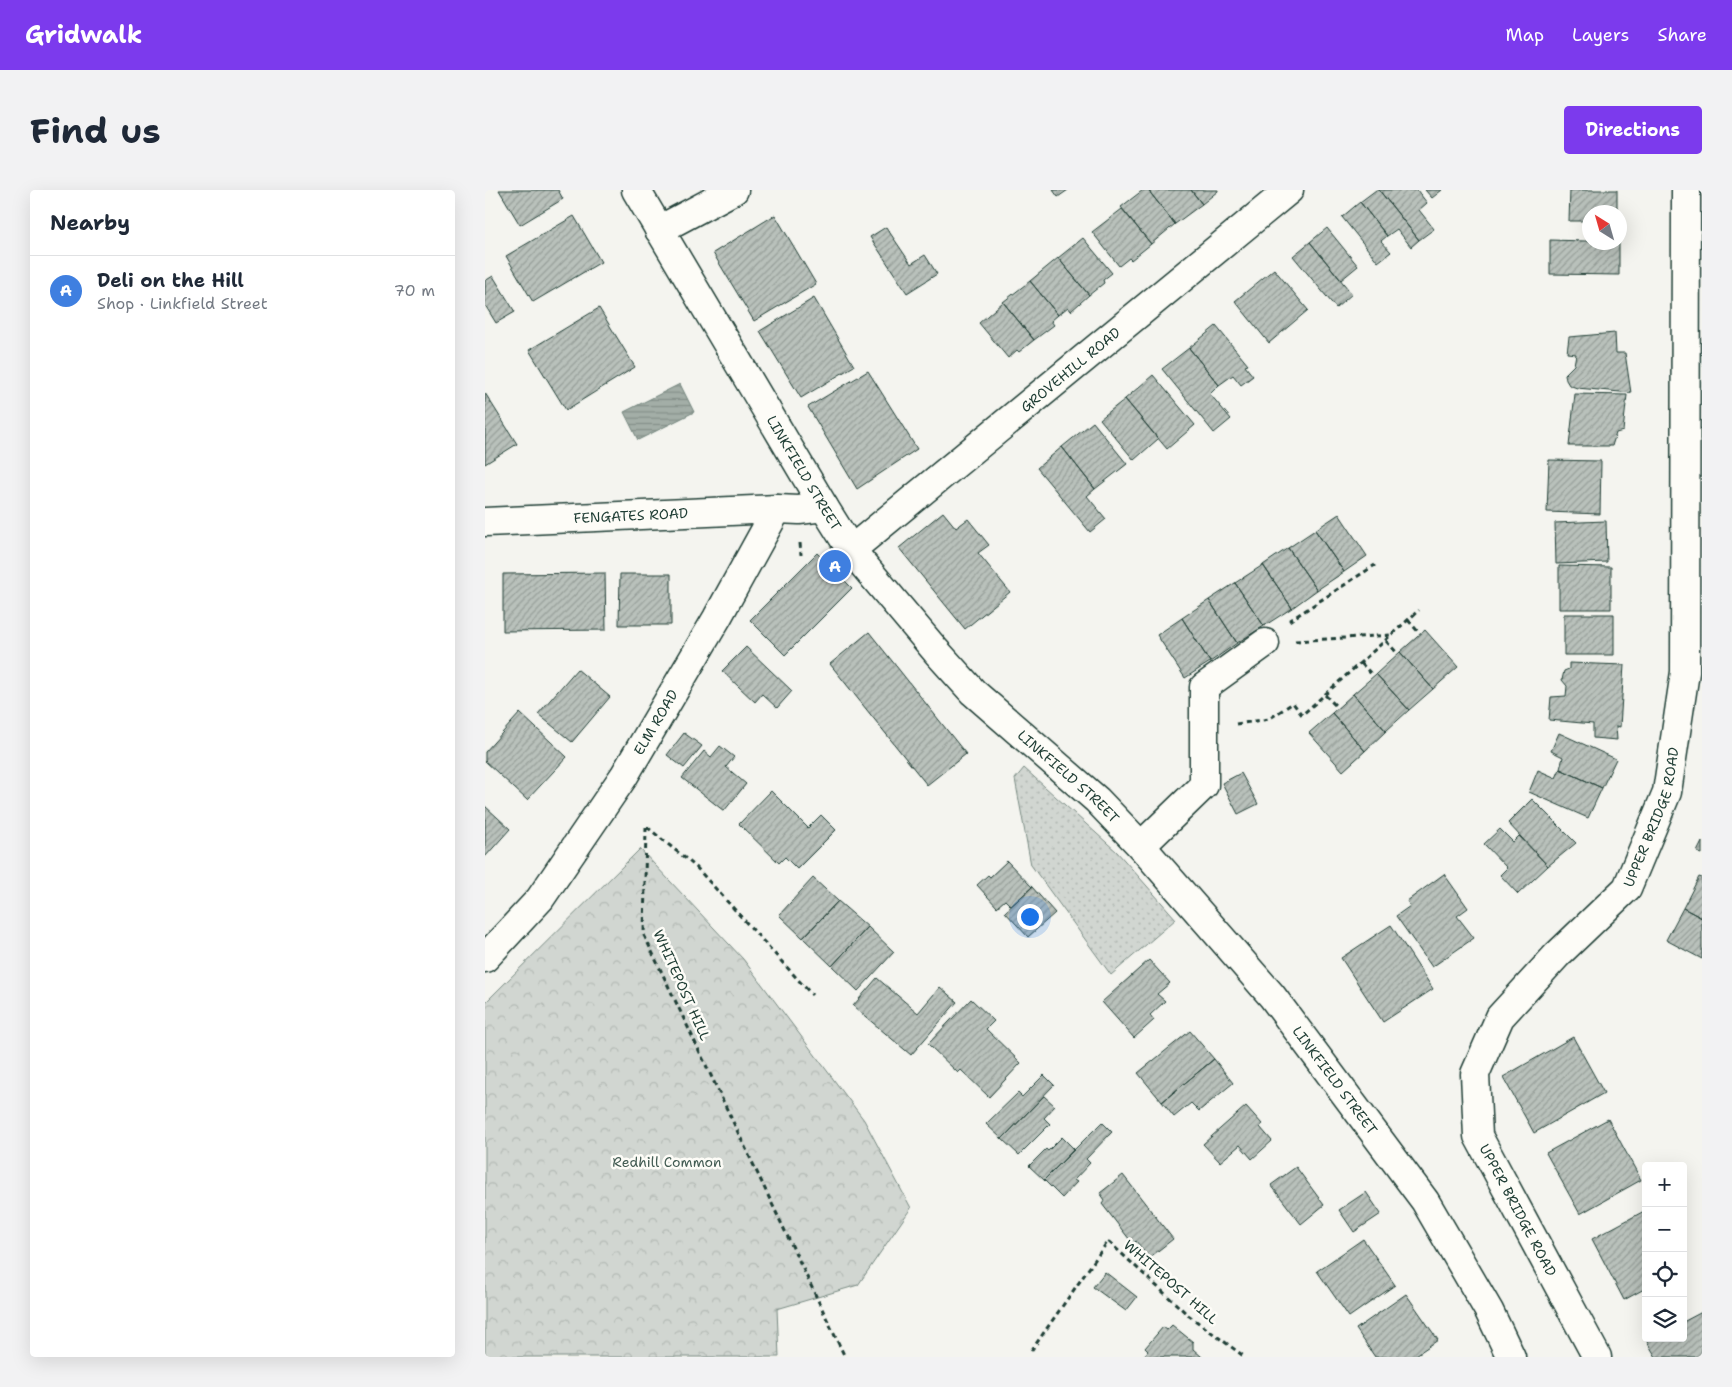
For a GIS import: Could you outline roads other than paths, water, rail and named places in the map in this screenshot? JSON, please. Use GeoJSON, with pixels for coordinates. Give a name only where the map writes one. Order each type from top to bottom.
{"type":"FeatureCollection","features":[{"type":"Feature","properties":{"kind":"street","name":"LINKFIELD STREET"},"geometry":{"type":"LineString","coordinates":[[636,190],[851,550],[973,692],[1097,800],[1141,846],[1272,996],[1425,1201],[1489,1311],[1511,1357]]}},
{"type":"Feature","properties":{"kind":"street"},"geometry":{"type":"LineString","coordinates":[[659,230],[734,190]]}},
{"type":"Feature","properties":{"kind":"street","name":"GROVEHILL ROAD"},"geometry":{"type":"LineString","coordinates":[[851,550],[1289,190]]}},
{"type":"Feature","properties":{"kind":"street","name":"UPPER BRIDGE ROAD"},"geometry":{"type":"LineString","coordinates":[[1597,1357],[1479,1136],[1475,1074],[1500,1017],[1557,955],[1627,888],[1667,792],[1685,672],[1686,190]]}},
{"type":"Feature","properties":{"kind":"street"},"geometry":{"type":"LineString","coordinates":[[777,509],[799,510],[824,507]]}},
{"type":"Feature","properties":{"kind":"street","name":"FENGATES ROAD"},"geometry":{"type":"LineString","coordinates":[[485,522],[777,509]]}},
{"type":"Feature","properties":{"kind":"street","name":"ELM ROAD"},"geometry":{"type":"LineString","coordinates":[[485,958],[540,899],[624,776],[717,618],[777,509]]}},
{"type":"Feature","properties":{"kind":"street"},"geometry":{"type":"LineString","coordinates":[[1141,846],[1205,785],[1204,687],[1265,643]]}},
{"type":"Feature","properties":{"kind":"place","name":"Deli on the Hill"},"geometry":{"type":"Point","coordinates":[835,566]}},
{"type":"Feature","properties":{"kind":"park label","name":"Redhill Common"},"geometry":{"type":"Point","coordinates":[667,1162]}}]}
